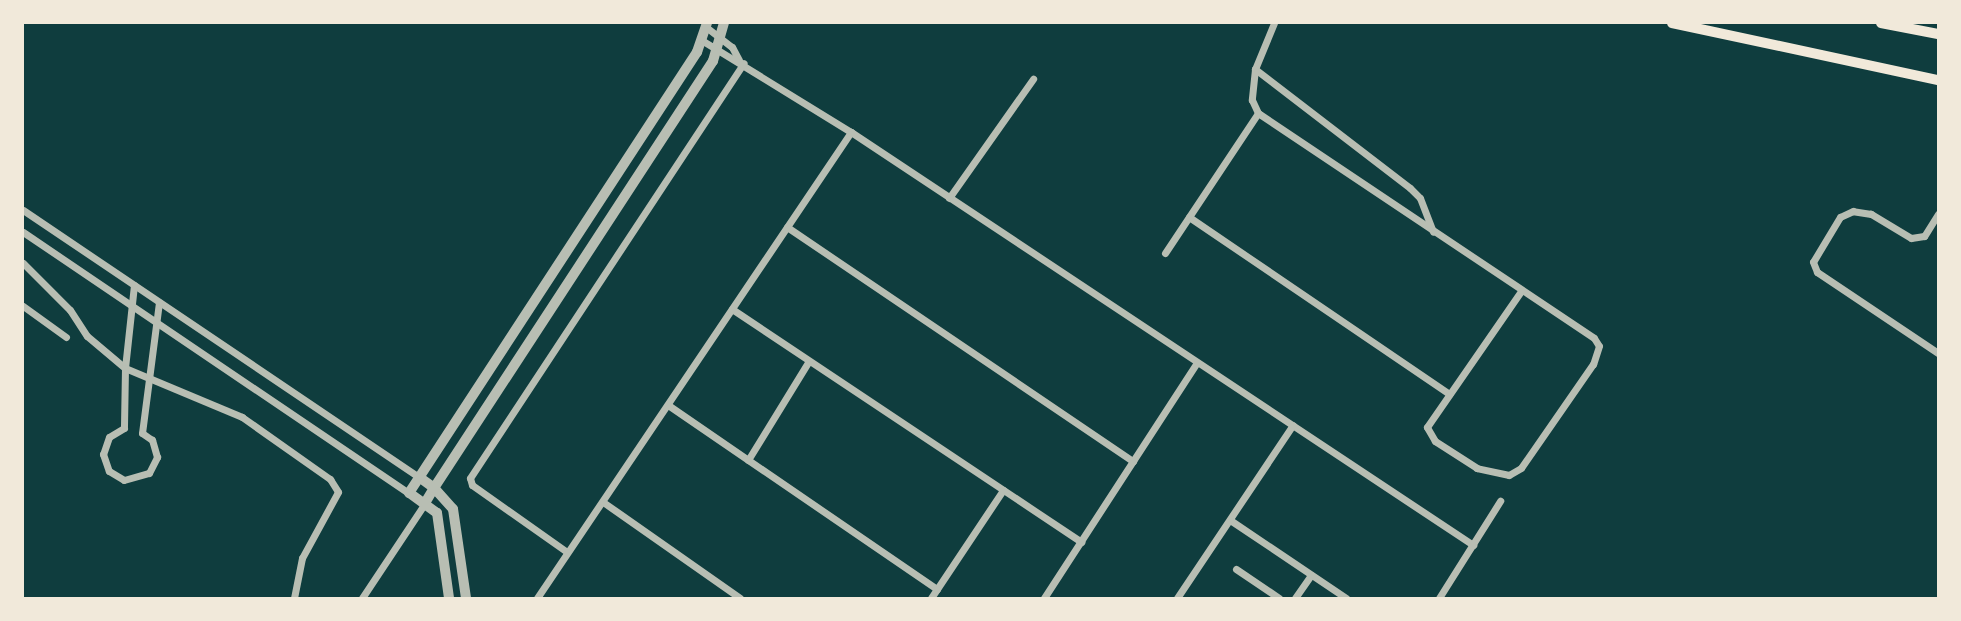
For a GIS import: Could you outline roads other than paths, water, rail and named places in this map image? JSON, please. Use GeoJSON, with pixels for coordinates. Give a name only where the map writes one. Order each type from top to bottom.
{"type":"FeatureCollection","features":[{"type":"Feature","properties":{"kind":"main road"},"geometry":{"type":"LineString","coordinates":[[1672,23],[1938,80]]}},
{"type":"Feature","properties":{"kind":"main road"},"geometry":{"type":"LineString","coordinates":[[1881,23],[1938,34]]}},
{"type":"Feature","properties":{"kind":"street"},"geometry":{"type":"LineString","coordinates":[[362,598],[717,51],[724,23]]}},
{"type":"Feature","properties":{"kind":"street"},"geometry":{"type":"LineString","coordinates":[[1274,23],[1255,69],[1252,100],[1258,113],[1521,291],[1599,346],[1586,374],[1515,474],[1483,471],[1430,436],[1427,427],[1521,291]]}},
{"type":"Feature","properties":{"kind":"street"},"geometry":{"type":"LineString","coordinates":[[707,25],[742,62]]}},
{"type":"Feature","properties":{"kind":"street"},"geometry":{"type":"LineString","coordinates":[[410,493],[703,41],[707,25]]}},
{"type":"Feature","properties":{"kind":"street"},"geometry":{"type":"LineString","coordinates":[[703,41],[717,51],[742,62],[851,132],[1473,545]]}},
{"type":"Feature","properties":{"kind":"street"},"geometry":{"type":"LineString","coordinates":[[567,552],[472,485],[472,472],[742,62]]}},
{"type":"Feature","properties":{"kind":"street"},"geometry":{"type":"LineString","coordinates":[[1255,69],[1410,188],[1420,198],[1433,232]]}},
{"type":"Feature","properties":{"kind":"street"},"geometry":{"type":"LineString","coordinates":[[949,198],[1033,79]]}},
{"type":"Feature","properties":{"kind":"street"},"geometry":{"type":"LineString","coordinates":[[1165,253],[1258,113]]}},
{"type":"Feature","properties":{"kind":"street"},"geometry":{"type":"LineString","coordinates":[[537,598],[851,132]]}},
{"type":"Feature","properties":{"kind":"street"},"geometry":{"type":"LineString","coordinates":[[23,210],[435,488],[453,509],[466,598]]}},
{"type":"Feature","properties":{"kind":"street"},"geometry":{"type":"LineString","coordinates":[[1938,214],[1924,236],[1911,239],[1871,214],[1853,211],[1840,217],[1812,262],[1816,272],[1938,353]]}},
{"type":"Feature","properties":{"kind":"street"},"geometry":{"type":"LineString","coordinates":[[1189,217],[1449,394]]}},
{"type":"Feature","properties":{"kind":"street"},"geometry":{"type":"LineString","coordinates":[[787,227],[1133,461]]}},
{"type":"Feature","properties":{"kind":"street"},"geometry":{"type":"LineString","coordinates":[[23,232],[437,513],[442,527],[449,598]]}},
{"type":"Feature","properties":{"kind":"street"},"geometry":{"type":"LineString","coordinates":[[44,246],[54,232]]}},
{"type":"Feature","properties":{"kind":"street"},"geometry":{"type":"LineString","coordinates":[[23,263],[70,310],[87,335],[125,368],[242,417],[330,479],[338,492],[302,558],[295,598]]}},
{"type":"Feature","properties":{"kind":"street"},"geometry":{"type":"LineString","coordinates":[[134,285],[125,368],[124,428],[109,437],[103,454],[109,471],[124,480],[142,478],[154,466],[156,448],[142,433],[146,379],[153,365],[159,302]]}},
{"type":"Feature","properties":{"kind":"street"},"geometry":{"type":"LineString","coordinates":[[23,306],[66,337]]}},
{"type":"Feature","properties":{"kind":"street"},"geometry":{"type":"LineString","coordinates":[[732,309],[1081,542]]}},
{"type":"Feature","properties":{"kind":"street"},"geometry":{"type":"LineString","coordinates":[[748,460],[809,361]]}},
{"type":"Feature","properties":{"kind":"street"},"geometry":{"type":"LineString","coordinates":[[1044,598],[1197,362]]}},
{"type":"Feature","properties":{"kind":"street"},"geometry":{"type":"LineString","coordinates":[[668,405],[937,589]]}},
{"type":"Feature","properties":{"kind":"street"},"geometry":{"type":"LineString","coordinates":[[1177,598],[1293,425]]}},
{"type":"Feature","properties":{"kind":"street"},"geometry":{"type":"LineString","coordinates":[[931,598],[1003,490]]}},
{"type":"Feature","properties":{"kind":"street"},"geometry":{"type":"LineString","coordinates":[[1438,598],[1500,501]]}},
{"type":"Feature","properties":{"kind":"street"},"geometry":{"type":"LineString","coordinates":[[603,502],[740,598]]}},
{"type":"Feature","properties":{"kind":"street"},"geometry":{"type":"LineString","coordinates":[[1230,520],[1346,598]]}},
{"type":"Feature","properties":{"kind":"street"},"geometry":{"type":"LineString","coordinates":[[1236,569],[1276,598]]}},
{"type":"Feature","properties":{"kind":"street"},"geometry":{"type":"LineString","coordinates":[[1295,598],[1311,575]]}}]}
